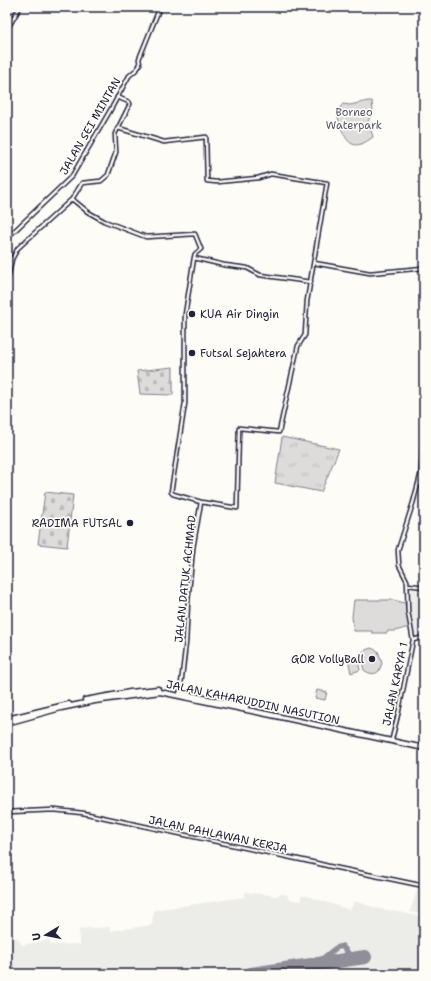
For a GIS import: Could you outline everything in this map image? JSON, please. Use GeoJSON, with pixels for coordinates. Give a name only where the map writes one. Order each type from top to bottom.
{"type":"FeatureCollection","features":[{"type":"Feature","properties":{"kind":"highway","name":"JALAN KAHARUDDIN NASUTION"},"geometry":{"type":"LineString","coordinates":[[7,719],[78,703],[153,689],[180,693],[424,747]]}},
{"type":"Feature","properties":{"kind":"highway","name":"JALAN KAHARUDDIN NASUTION"},"geometry":{"type":"LineString","coordinates":[[7,723],[78,703],[155,692],[207,700],[392,739],[417,746]]}},
{"type":"Feature","properties":{"kind":"main road"},"geometry":{"type":"LineString","coordinates":[[7,29],[20,7]]}},
{"type":"Feature","properties":{"kind":"street","name":"JALAN SEI MINTAN"},"geometry":{"type":"LineString","coordinates":[[7,238],[72,176],[129,76],[138,69],[140,65],[139,59],[160,7]]}},
{"type":"Feature","properties":{"kind":"street"},"geometry":{"type":"LineString","coordinates":[[7,283],[14,253],[22,244],[72,199],[82,183],[101,182],[108,175],[116,152],[114,138],[130,104],[129,102],[117,97]]}},
{"type":"Feature","properties":{"kind":"street"},"geometry":{"type":"LineString","coordinates":[[118,128],[164,142],[206,137],[207,181],[217,182],[258,178],[271,174],[327,183],[307,301],[305,335],[298,346],[279,432],[239,428],[237,508],[201,502]]}},
{"type":"Feature","properties":{"kind":"street"},"geometry":{"type":"LineString","coordinates":[[72,199],[88,212],[104,222],[146,237],[195,234],[201,249],[195,254],[194,258],[224,265],[247,268],[260,275],[311,282]]}},
{"type":"Feature","properties":{"kind":"street"},"geometry":{"type":"LineString","coordinates":[[7,257],[12,259]]}},
{"type":"Feature","properties":{"kind":"street","name":"JALAN DATUK ACHMAD"},"geometry":{"type":"LineString","coordinates":[[180,693],[193,548],[201,502],[172,494],[171,489],[185,409],[185,319],[194,258]]}},
{"type":"Feature","properties":{"kind":"street"},"geometry":{"type":"LineString","coordinates":[[313,263],[370,273],[424,268]]}},
{"type":"Feature","properties":{"kind":"street","name":"JALAN KARYA 1"},"geometry":{"type":"LineString","coordinates":[[392,739],[413,640],[408,612],[408,585],[399,566],[398,550],[418,484],[422,462],[424,422]]}},
{"type":"Feature","properties":{"kind":"street"},"geometry":{"type":"LineString","coordinates":[[418,484],[424,484]]}},
{"type":"Feature","properties":{"kind":"street"},"geometry":{"type":"LineString","coordinates":[[408,585],[424,587]]}},
{"type":"Feature","properties":{"kind":"street"},"geometry":{"type":"LineString","coordinates":[[413,640],[424,637]]}},
{"type":"Feature","properties":{"kind":"street","name":"JALAN PAHLAWAN KERJA"},"geometry":{"type":"LineString","coordinates":[[7,812],[54,810],[104,817],[424,886]]}},
{"type":"Feature","properties":{"kind":"shaded area"},"geometry":{"type":"Polygon","coordinates":[[[408,589],[424,591],[424,635],[414,639],[408,612],[408,589]]]}},
{"type":"Feature","properties":{"kind":"shaded area"},"geometry":{"type":"Polygon","coordinates":[[[418,887],[424,889],[424,898],[420,914],[410,912],[418,887]]]}},
{"type":"Feature","properties":{"kind":"shaded area"},"geometry":{"type":"Polygon","coordinates":[[[245,892],[278,896],[279,894],[283,894],[288,895],[288,899],[301,901],[301,896],[307,896],[350,910],[354,901],[376,908],[424,917],[424,974],[7,974],[7,941],[17,937],[22,945],[50,940],[51,945],[80,944],[79,929],[110,927],[110,931],[152,925],[154,910],[245,897],[245,892]]]}},
{"type":"Feature","properties":{"kind":"green space","name":"Borneo Waterpark"},"geometry":{"type":"Polygon","coordinates":[[[372,101],[373,112],[368,121],[373,137],[359,145],[355,145],[348,141],[345,136],[340,124],[338,112],[343,104],[350,105],[372,101]]]}},
{"type":"Feature","properties":{"kind":"green space"},"geometry":{"type":"Polygon","coordinates":[[[173,367],[173,395],[140,394],[137,371],[173,367]]]}},
{"type":"Feature","properties":{"kind":"green space"},"geometry":{"type":"Polygon","coordinates":[[[282,437],[339,449],[321,492],[275,483],[282,437]]]}},
{"type":"Feature","properties":{"kind":"green space"},"geometry":{"type":"Polygon","coordinates":[[[45,492],[73,495],[67,547],[38,544],[45,492]]]}},
{"type":"Feature","properties":{"kind":"green space"},"geometry":{"type":"Polygon","coordinates":[[[354,600],[393,600],[405,603],[409,627],[395,631],[388,631],[387,633],[354,631],[352,617],[354,600]]]}},
{"type":"Feature","properties":{"kind":"green space","name":"GOR VollyBall"},"geometry":{"type":"Polygon","coordinates":[[[371,648],[378,651],[382,663],[379,671],[374,673],[364,670],[361,658],[363,651],[371,648]]]}},
{"type":"Feature","properties":{"kind":"green space"},"geometry":{"type":"Polygon","coordinates":[[[357,657],[360,670],[351,673],[348,659],[357,657]]]}},
{"type":"Feature","properties":{"kind":"green space"},"geometry":{"type":"Polygon","coordinates":[[[317,690],[327,692],[325,700],[315,698],[317,690]]]}},
{"type":"Feature","properties":{"kind":"taxiway"},"geometry":{"type":"LineString","coordinates":[[316,964],[336,948],[342,946],[348,953],[347,960],[344,964],[334,962]]}},
{"type":"Feature","properties":{"kind":"runway"},"geometry":{"type":"LineString","coordinates":[[251,974],[365,957]]}},
{"type":"Feature","properties":{"kind":"place","name":"KUA Air Dingin"},"geometry":{"type":"Point","coordinates":[192,314]}},
{"type":"Feature","properties":{"kind":"place","name":"Futsal Sejahtera"},"geometry":{"type":"Point","coordinates":[192,353]}},
{"type":"Feature","properties":{"kind":"place","name":"RADIMA FUTSAL"},"geometry":{"type":"Point","coordinates":[130,523]}},
{"type":"Feature","properties":{"kind":"place","name":"GOR VollyBall"},"geometry":{"type":"Point","coordinates":[372,659]}}]}
